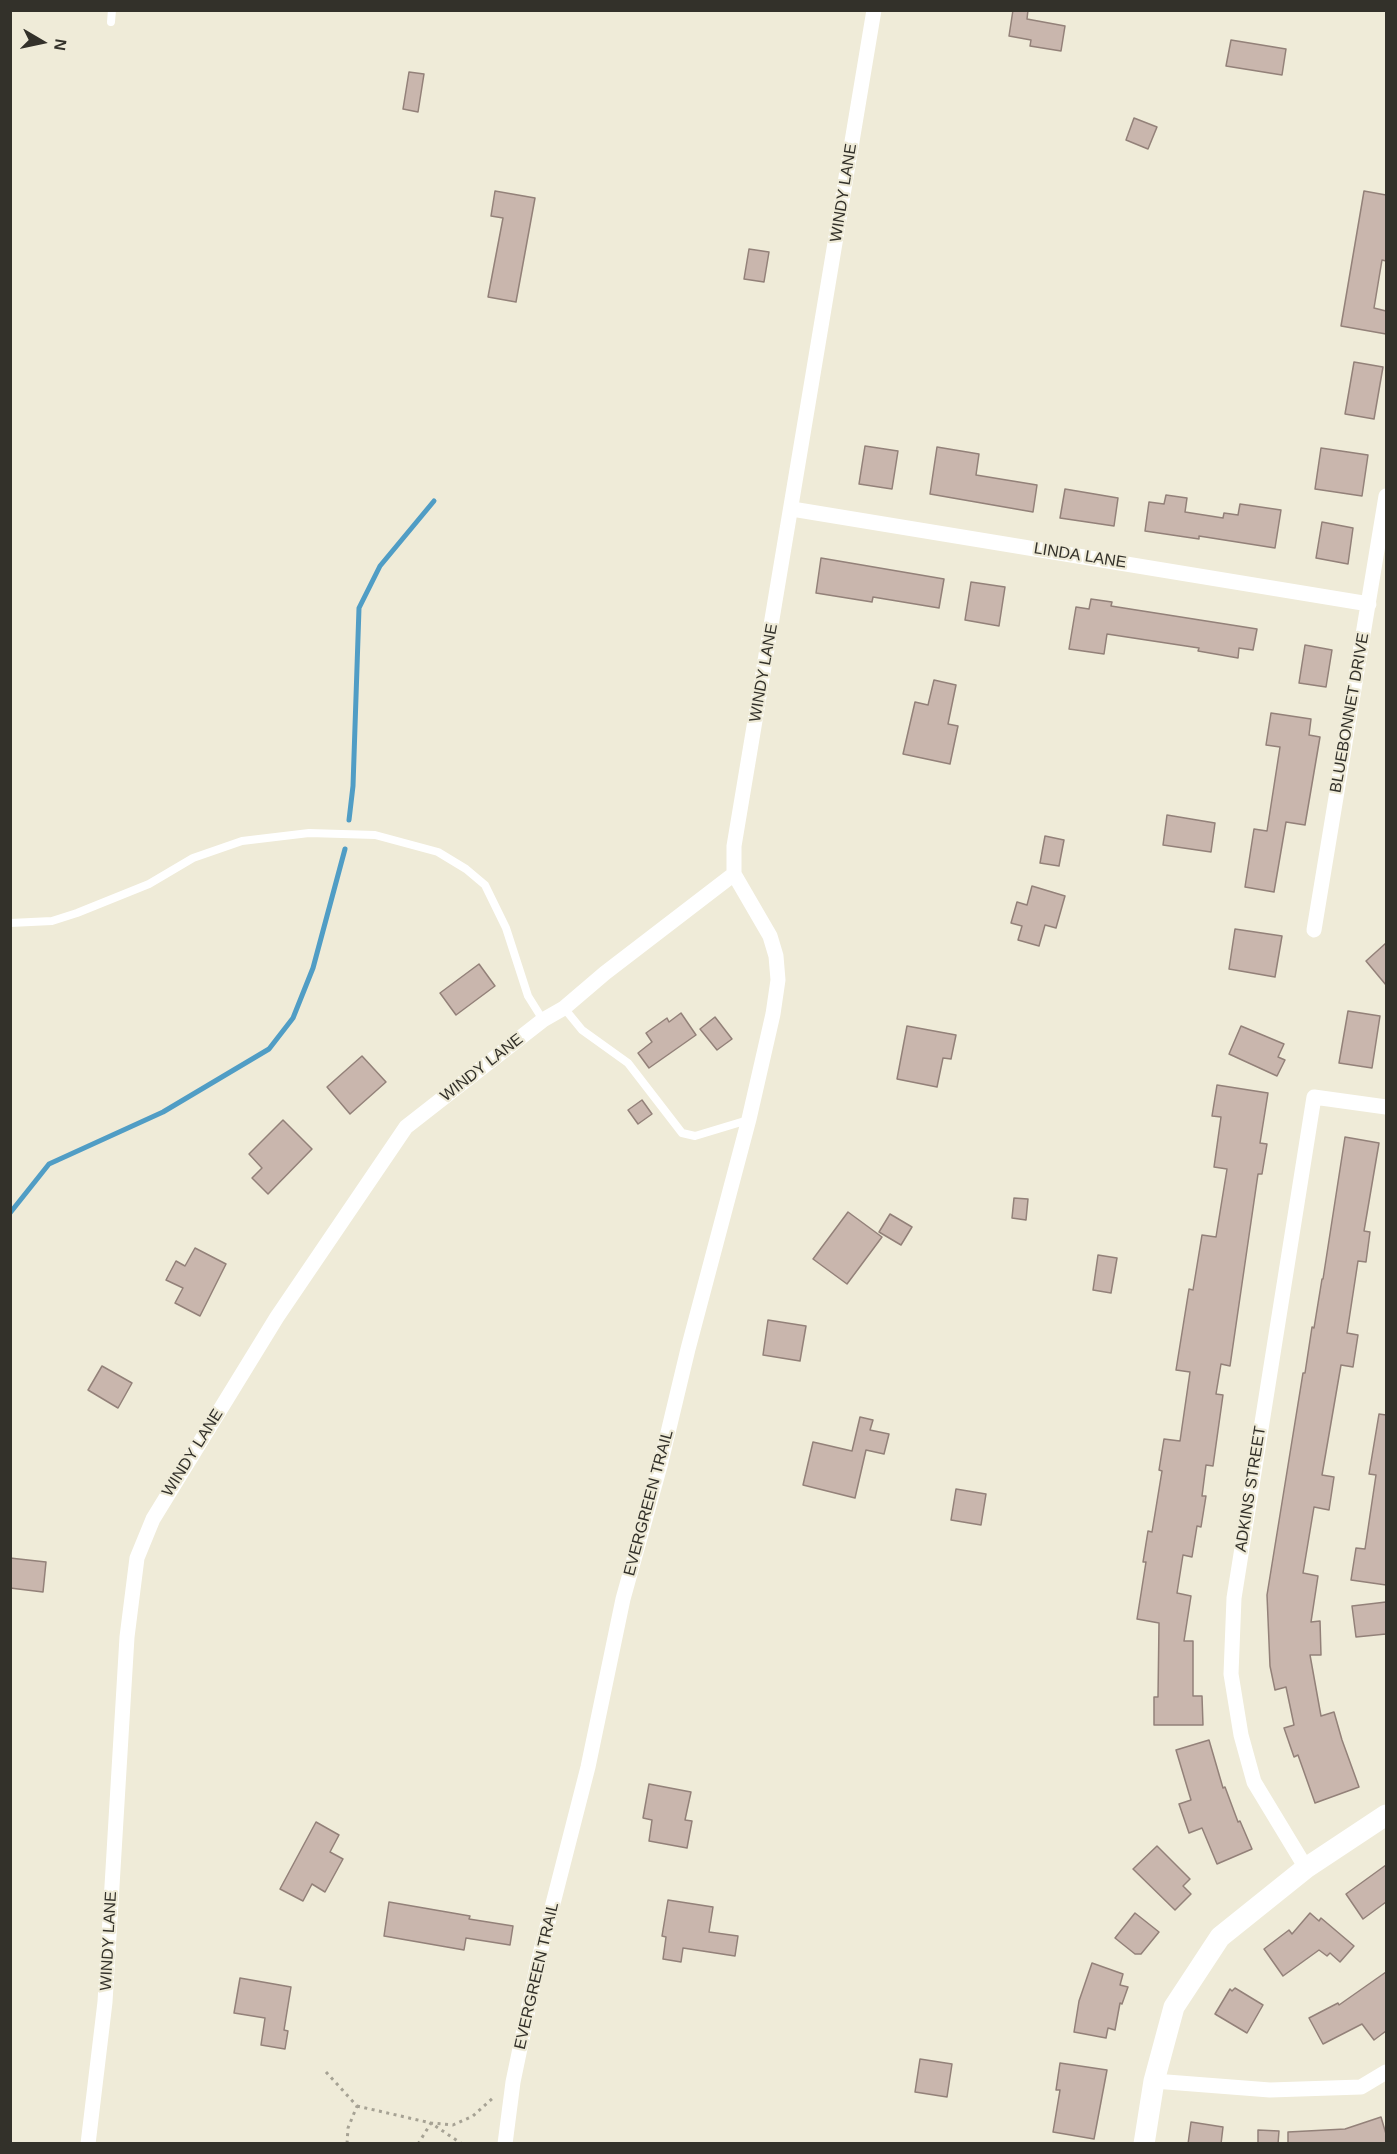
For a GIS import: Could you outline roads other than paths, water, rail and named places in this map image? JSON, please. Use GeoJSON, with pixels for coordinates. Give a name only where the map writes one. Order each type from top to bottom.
{"type":"FeatureCollection","features":[{"type":"Feature","properties":{"kind":"street","name":"WINDY LANE"},"geometry":{"type":"LineString","coordinates":[[88,2144],[105,2002],[127,1637],[137,1558],[153,1519],[276,1317],[406,1127],[543,1020],[564,1008],[605,973],[734,874],[734,846],[874,10]]}},
{"type":"Feature","properties":{"kind":"street","name":"BLUEBONNET DRIVE"},"geometry":{"type":"LineString","coordinates":[[1314,930],[1386,496]]}},
{"type":"Feature","properties":{"kind":"street","name":"LINDA LANE"},"geometry":{"type":"LineString","coordinates":[[792,509],[1369,604]]}},
{"type":"Feature","properties":{"kind":"street","name":"EVERGREEN TRAIL"},"geometry":{"type":"LineString","coordinates":[[505,2144],[513,2082],[537,1962],[588,1767],[623,1599],[660,1466],[688,1349],[749,1119],[773,1014],[778,980],[776,956],[770,936],[734,874]]}},
{"type":"Feature","properties":{"kind":"street","name":"ADKINS STREET"},"geometry":{"type":"LineString","coordinates":[[1306,1868],[1254,1782],[1241,1735],[1232,1674],[1234,1598],[1314,1097],[1386,1107]]}},
{"type":"Feature","properties":{"kind":"street"},"geometry":{"type":"LineString","coordinates":[[1144,2144],[1154,2081],[1174,2007],[1220,1937],[1306,1868],[1386,1815]]}},
{"type":"Feature","properties":{"kind":"street"},"geometry":{"type":"LineString","coordinates":[[1154,2081],[1270,2090],[1361,2087],[1386,2072]]}},
{"type":"Feature","properties":{"kind":"lane"},"geometry":{"type":"LineString","coordinates":[[111,22],[112,10]]}},
{"type":"Feature","properties":{"kind":"lane"},"geometry":{"type":"LineString","coordinates":[[10,923],[52,921],[76,914],[149,884],[193,858],[242,841],[309,833],[375,835],[438,852],[466,869],[485,885],[506,928],[528,996],[543,1020]]}},
{"type":"Feature","properties":{"kind":"lane"},"geometry":{"type":"LineString","coordinates":[[564,1008],[582,1030],[628,1063],[682,1133],[695,1136],[749,1119]]}},
{"type":"Feature","properties":{"kind":"waterway"},"geometry":{"type":"LineString","coordinates":[[349,820],[353,786],[359,608],[380,566],[434,501]]}},
{"type":"Feature","properties":{"kind":"waterway"},"geometry":{"type":"LineString","coordinates":[[10,1213],[49,1164],[163,1112],[269,1049],[293,1018],[313,968],[345,849]]}}]}
